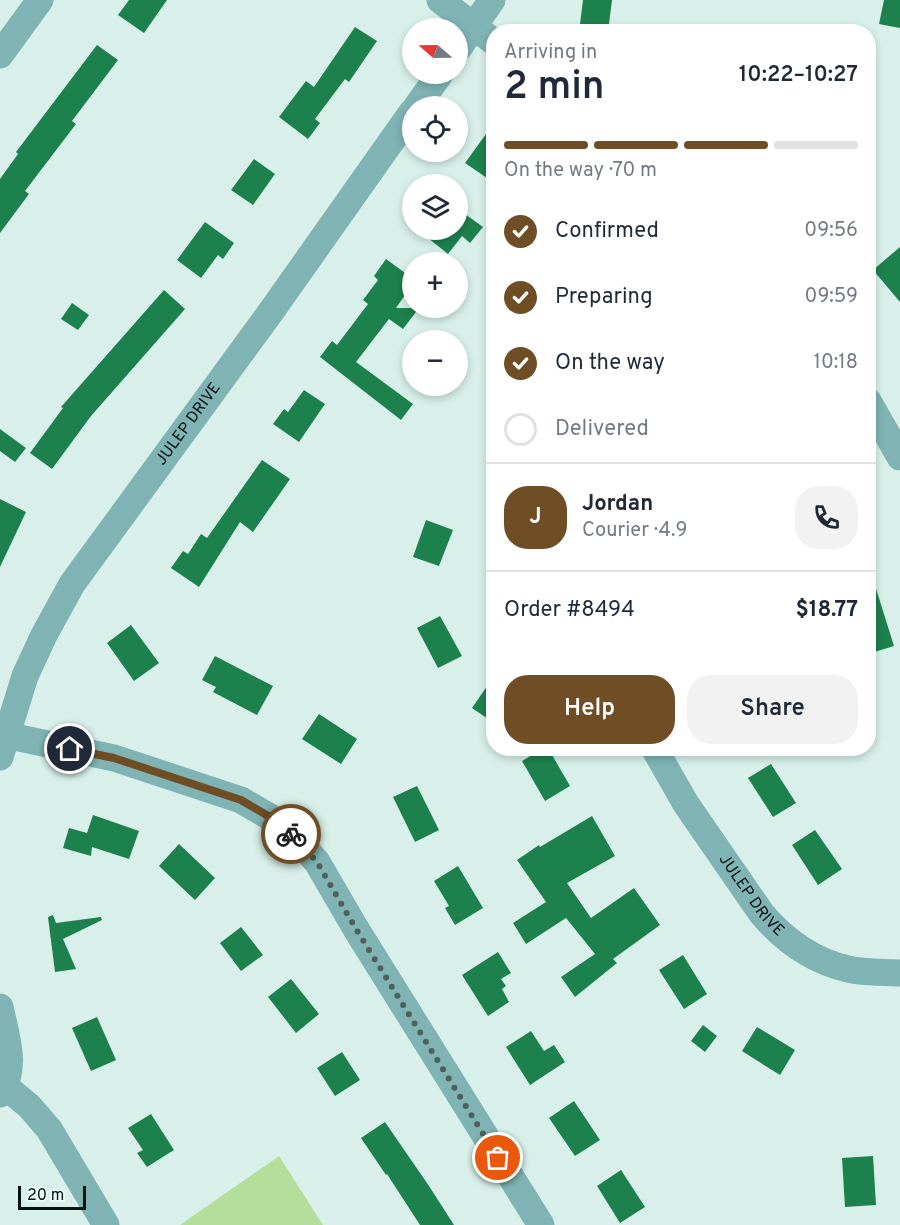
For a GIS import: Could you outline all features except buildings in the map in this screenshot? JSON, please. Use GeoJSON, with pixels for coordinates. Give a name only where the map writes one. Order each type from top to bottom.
{"type":"FeatureCollection","features":[{"type":"Feature","properties":{"kind":"street"},"geometry":{"type":"LineString","coordinates":[[0,55],[40,0]]}},
{"type":"Feature","properties":{"kind":"street"},"geometry":{"type":"LineString","coordinates":[[440,0],[484,34],[468,43]]}},
{"type":"Feature","properties":{"kind":"street"},"geometry":{"type":"LineString","coordinates":[[486,24],[492,0]]}},
{"type":"Feature","properties":{"kind":"street","name":"JULEP DRIVE"},"geometry":{"type":"LineString","coordinates":[[3,746],[25,676],[72,584],[270,313],[402,126]]}},
{"type":"Feature","properties":{"kind":"street"},"geometry":{"type":"LineString","coordinates":[[876,415],[900,457]]}},
{"type":"Feature","properties":{"kind":"street"},"geometry":{"type":"LineString","coordinates":[[3,746],[114,758],[241,800],[270,817],[295,837],[317,862],[356,929],[541,1225]]}},
{"type":"Feature","properties":{"kind":"street","name":"JULEP DRIVE"},"geometry":{"type":"LineString","coordinates":[[659,756],[686,804],[773,927],[796,946],[822,961],[850,969],[900,973]]}},
{"type":"Feature","properties":{"kind":"street"},"geometry":{"type":"LineString","coordinates":[[0,1007],[10,1056],[10,1073],[3,1090],[29,1106],[49,1129],[106,1225]]}},
{"type":"Feature","properties":{"kind":"green space"},"geometry":{"type":"Polygon","coordinates":[[[279,1156],[323,1225],[180,1225],[279,1156]]]}},
{"type":"Feature","properties":{"kind":"way so far"},"geometry":{"type":"LineString","coordinates":[[291,834],[317,862],[498,1158]]}},
{"type":"Feature","properties":{"kind":"route"},"geometry":{"type":"LineString","coordinates":[[70,749],[114,758],[241,800],[270,817],[291,834]]}}]}
